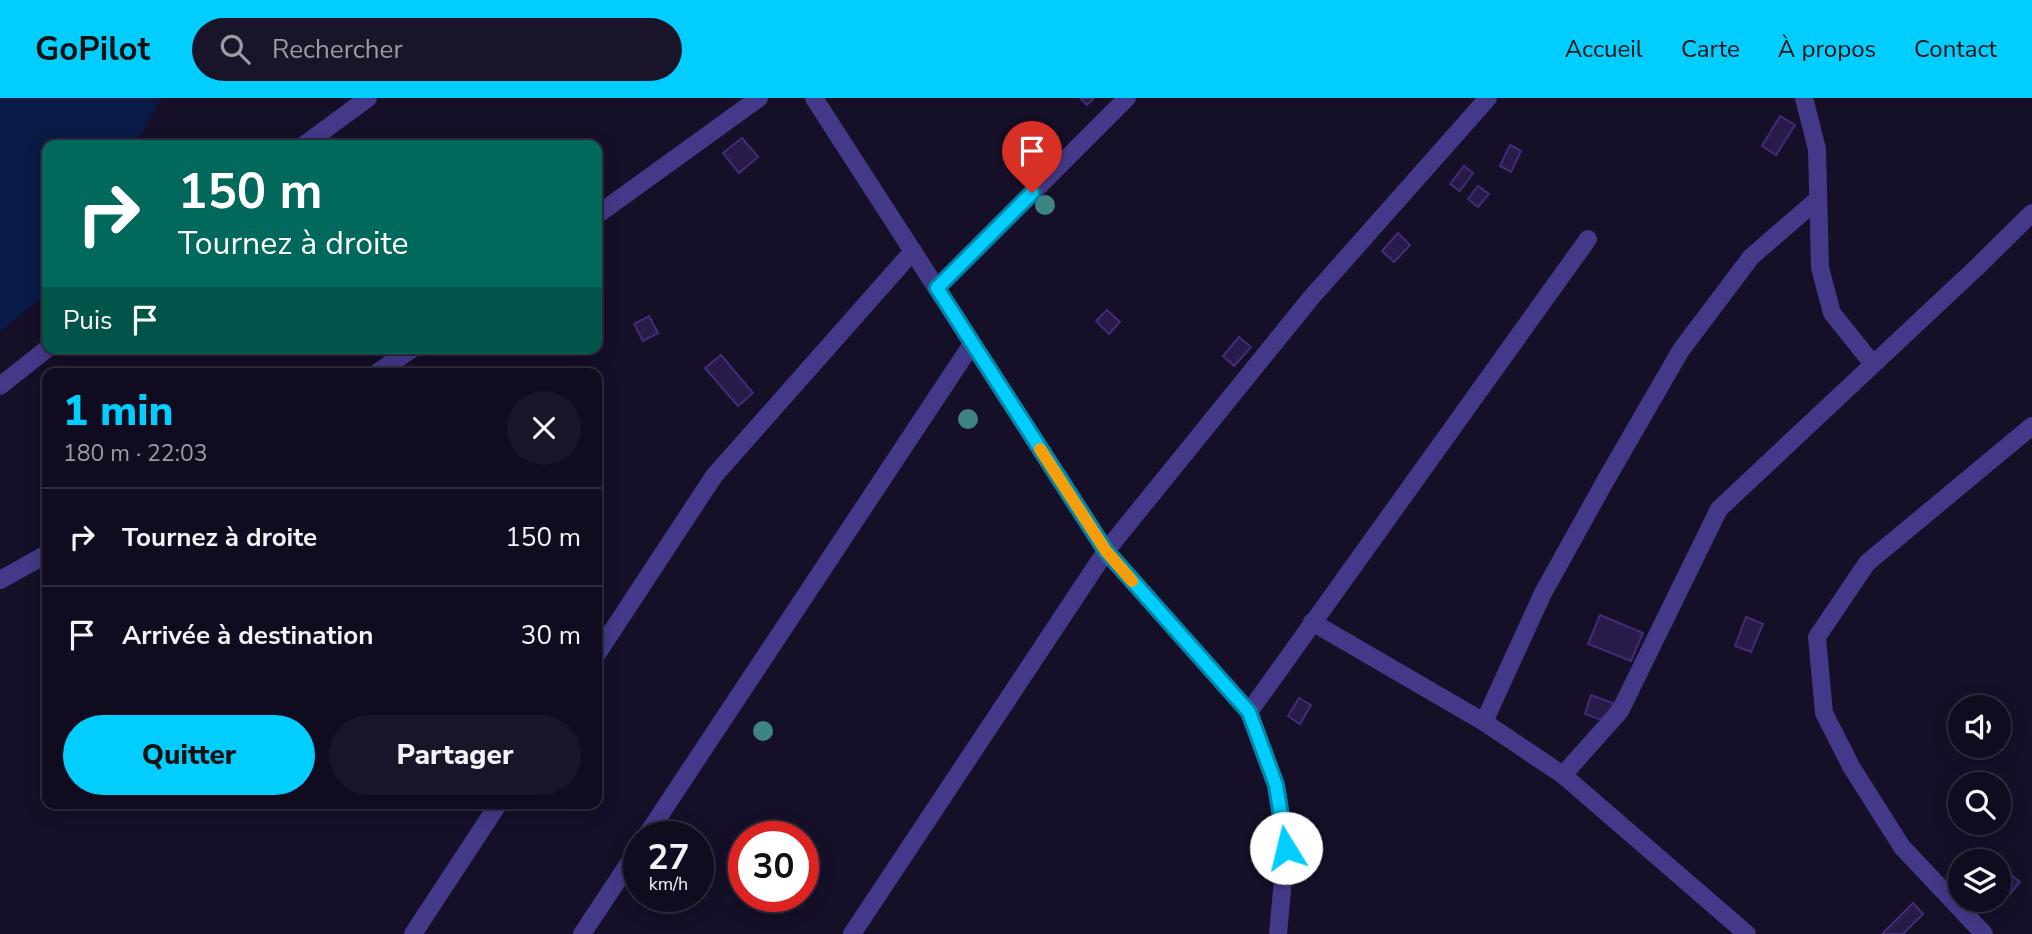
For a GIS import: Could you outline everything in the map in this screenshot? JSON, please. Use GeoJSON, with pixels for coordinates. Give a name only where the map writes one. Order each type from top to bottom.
{"type":"FeatureCollection","features":[{"type":"Feature","properties":{"kind":"street"},"geometry":{"type":"LineString","coordinates":[[311,140],[368,98]]}},
{"type":"Feature","properties":{"kind":"street"},"geometry":{"type":"LineString","coordinates":[[602,211],[759,98]]}},
{"type":"Feature","properties":{"kind":"street"},"geometry":{"type":"LineString","coordinates":[[814,98],[1106,551],[1249,712],[1276,785],[1286,848],[1278,934]]}},
{"type":"Feature","properties":{"kind":"street"},"geometry":{"type":"LineString","coordinates":[[937,288],[1127,98]]}},
{"type":"Feature","properties":{"kind":"street"},"geometry":{"type":"LineString","coordinates":[[852,934],[1106,551],[1310,299],[1488,98]]}},
{"type":"Feature","properties":{"kind":"street"},"geometry":{"type":"LineString","coordinates":[[1804,98],[1816,149],[1820,268],[1832,313],[1872,363]]}},
{"type":"Feature","properties":{"kind":"street"},"geometry":{"type":"LineString","coordinates":[[1484,722],[1543,593],[1681,350],[1751,257],[1818,199]]}},
{"type":"Feature","properties":{"kind":"street"},"geometry":{"type":"LineString","coordinates":[[1563,775],[1620,711],[1718,509],[2032,213]]}},
{"type":"Feature","properties":{"kind":"street"},"geometry":{"type":"LineString","coordinates":[[1249,712],[1588,239]]}},
{"type":"Feature","properties":{"kind":"street"},"geometry":{"type":"LineString","coordinates":[[602,646],[714,476],[913,251]]}},
{"type":"Feature","properties":{"kind":"street"},"geometry":{"type":"LineString","coordinates":[[656,821],[972,344]]}},
{"type":"Feature","properties":{"kind":"street"},"geometry":{"type":"LineString","coordinates":[[0,386],[42,353]]}},
{"type":"Feature","properties":{"kind":"street"},"geometry":{"type":"LineString","coordinates":[[384,368],[404,354]]}},
{"type":"Feature","properties":{"kind":"street"},"geometry":{"type":"LineString","coordinates":[[1984,934],[1902,847],[1852,768],[1824,713],[1817,637],[1867,563],[2032,426]]}},
{"type":"Feature","properties":{"kind":"street"},"geometry":{"type":"LineString","coordinates":[[0,580],[42,557]]}},
{"type":"Feature","properties":{"kind":"street"},"geometry":{"type":"LineString","coordinates":[[1312,622],[1484,722],[1563,775],[1746,934]]}},
{"type":"Feature","properties":{"kind":"street"},"geometry":{"type":"LineString","coordinates":[[413,934],[495,809]]}},
{"type":"Feature","properties":{"kind":"street"},"geometry":{"type":"LineString","coordinates":[[582,934],[623,872]]}},
{"type":"Feature","properties":{"kind":"water"},"geometry":{"type":"Polygon","coordinates":[[[0,98],[161,98],[139,140],[42,140],[42,297],[0,332],[0,98]]]}},
{"type":"Feature","properties":{"kind":"building"},"geometry":{"type":"Polygon","coordinates":[[[1080,98],[1094,98],[1087,105],[1080,98]]]}},
{"type":"Feature","properties":{"kind":"building"},"geometry":{"type":"Polygon","coordinates":[[[1780,116],[1795,125],[1776,155],[1762,146],[1780,116]]]}},
{"type":"Feature","properties":{"kind":"building"},"geometry":{"type":"Polygon","coordinates":[[[742,138],[758,157],[739,173],[723,153],[742,138]]]}},
{"type":"Feature","properties":{"kind":"building"},"geometry":{"type":"Polygon","coordinates":[[[1510,145],[1521,151],[1511,172],[1500,166],[1510,145]]]}},
{"type":"Feature","properties":{"kind":"building"},"geometry":{"type":"Polygon","coordinates":[[[1464,166],[1473,173],[1460,191],[1450,184],[1464,166]]]}},
{"type":"Feature","properties":{"kind":"building"},"geometry":{"type":"Polygon","coordinates":[[[1478,186],[1489,194],[1478,207],[1468,199],[1478,186]]]}},
{"type":"Feature","properties":{"kind":"building"},"geometry":{"type":"Polygon","coordinates":[[[1398,233],[1410,245],[1394,262],[1382,251],[1398,233]]]}},
{"type":"Feature","properties":{"kind":"building"},"geometry":{"type":"Polygon","coordinates":[[[1107,310],[1120,322],[1109,334],[1096,321],[1107,310]]]}},
{"type":"Feature","properties":{"kind":"building"},"geometry":{"type":"Polygon","coordinates":[[[649,316],[658,333],[643,341],[634,324],[649,316]]]}},
{"type":"Feature","properties":{"kind":"building"},"geometry":{"type":"Polygon","coordinates":[[[1239,337],[1251,347],[1234,366],[1223,356],[1239,337]]]}},
{"type":"Feature","properties":{"kind":"building"},"geometry":{"type":"Polygon","coordinates":[[[721,355],[753,393],[738,406],[705,368],[721,355]]]}},
{"type":"Feature","properties":{"kind":"building"},"geometry":{"type":"Polygon","coordinates":[[[1600,615],[1643,633],[1631,661],[1588,644],[1600,615]]]}},
{"type":"Feature","properties":{"kind":"building"},"geometry":{"type":"Polygon","coordinates":[[[1746,617],[1763,624],[1751,652],[1735,646],[1746,617]]]}},
{"type":"Feature","properties":{"kind":"building"},"geometry":{"type":"Polygon","coordinates":[[[1591,695],[1613,703],[1607,722],[1585,714],[1591,695]]]}},
{"type":"Feature","properties":{"kind":"building"},"geometry":{"type":"Polygon","coordinates":[[[1299,698],[1311,705],[1300,724],[1288,716],[1299,698]]]}},
{"type":"Feature","properties":{"kind":"building"},"geometry":{"type":"Polygon","coordinates":[[[2011,875],[2020,882],[2011,893],[2011,875]]]}},
{"type":"Feature","properties":{"kind":"building"},"geometry":{"type":"Polygon","coordinates":[[[1913,903],[1923,914],[1903,934],[1882,934],[1913,903]]]}},
{"type":"Feature","properties":{"kind":"slow traffic"},"geometry":{"type":"LineString","coordinates":[[1040,449],[1106,551],[1132,581]]}},
{"type":"Feature","properties":{"kind":"route"},"geometry":{"type":"LineString","coordinates":[[1032,193],[937,288],[1106,551],[1249,712],[1276,785],[1286,848]]}}]}
